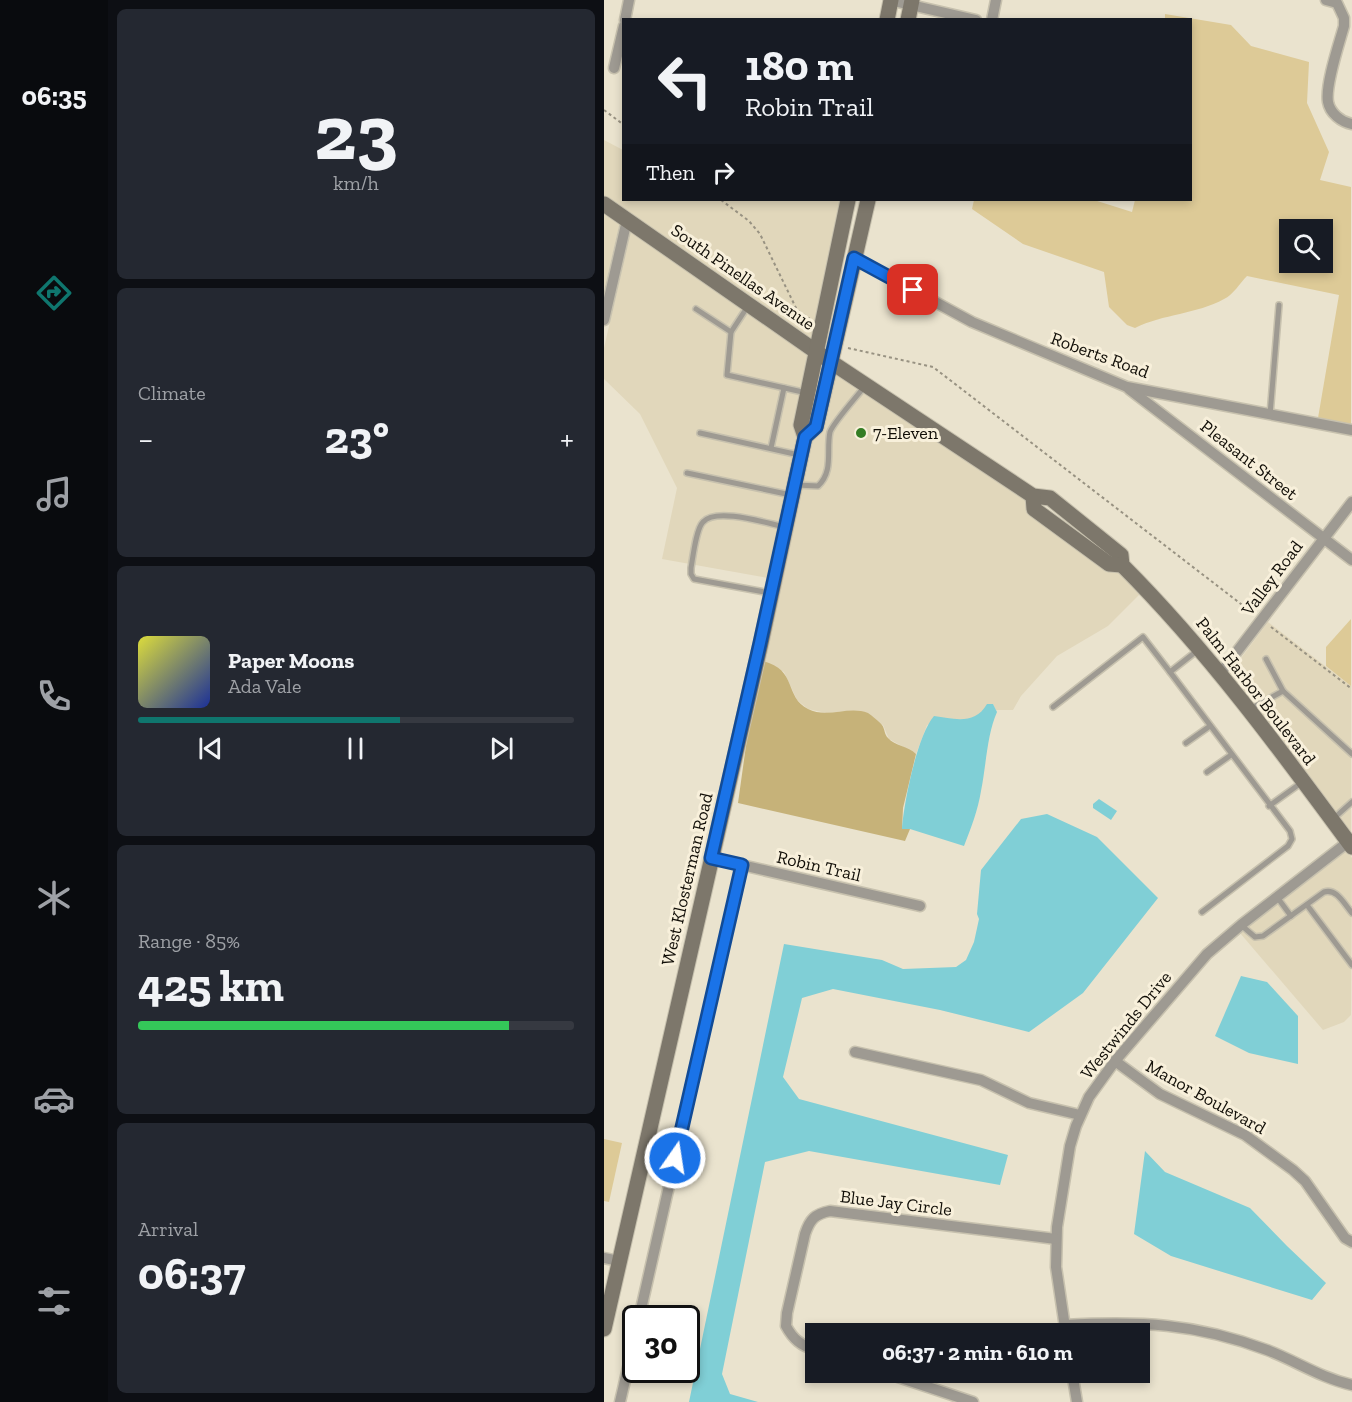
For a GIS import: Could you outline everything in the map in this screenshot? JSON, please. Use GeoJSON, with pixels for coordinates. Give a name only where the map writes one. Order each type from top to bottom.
{"type":"FeatureCollection","features":[{"type":"Feature","properties":{"kind":"main road"},"geometry":{"type":"LineString","coordinates":[[887,18],[891,0]]}},
{"type":"Feature","properties":{"kind":"main road","name":"West Klosterman Road"},"geometry":{"type":"LineString","coordinates":[[817,431],[801,425],[848,201]]}},
{"type":"Feature","properties":{"kind":"main road","name":"West Klosterman Road"},"geometry":{"type":"LineString","coordinates":[[604,1329],[612,1260],[711,858],[801,455],[817,431],[868,201]]}},
{"type":"Feature","properties":{"kind":"main road","name":"South Pinellas Avenue"},"geometry":{"type":"LineString","coordinates":[[604,204],[831,362]]}},
{"type":"Feature","properties":{"kind":"main road","name":"Palm Harbor Boulevard"},"geometry":{"type":"LineString","coordinates":[[831,362],[1033,496],[1034,509],[1109,564],[1122,565],[1200,649],[1350,845]]}},
{"type":"Feature","properties":{"kind":"street"},"geometry":{"type":"LineString","coordinates":[[625,18],[629,0]]}},
{"type":"Feature","properties":{"kind":"street"},"geometry":{"type":"LineString","coordinates":[[891,0],[910,8],[965,18]]}},
{"type":"Feature","properties":{"kind":"street"},"geometry":{"type":"LineString","coordinates":[[992,18],[996,0]]}},
{"type":"Feature","properties":{"kind":"street"},"geometry":{"type":"LineString","coordinates":[[1326,0],[1337,3],[1344,18],[1328,92],[1328,104],[1339,118],[1351,124]]}},
{"type":"Feature","properties":{"kind":"street"},"geometry":{"type":"LineString","coordinates":[[614,68],[622,34]]}},
{"type":"Feature","properties":{"kind":"street"},"geometry":{"type":"LineString","coordinates":[[604,320],[627,220]]}},
{"type":"Feature","properties":{"kind":"street","name":"Roberts Road"},"geometry":{"type":"LineString","coordinates":[[854,258],[972,322],[1127,387],[1351,430]]}},
{"type":"Feature","properties":{"kind":"street","name":"Pleasant Street"},"geometry":{"type":"LineString","coordinates":[[1127,387],[1351,560]]}},
{"type":"Feature","properties":{"kind":"street","name":"Valley Road"},"geometry":{"type":"LineString","coordinates":[[1219,675],[1351,502]]}},
{"type":"Feature","properties":{"kind":"street","name":"Westwinds Drive"},"geometry":{"type":"LineString","coordinates":[[1064,1323],[1056,1267],[1056,1239],[1068,1157],[1080,1115],[1095,1088],[1115,1061],[1201,960],[1277,897],[1350,845]]}},
{"type":"Feature","properties":{"kind":"street","name":"Robin Trail"},"geometry":{"type":"LineString","coordinates":[[711,858],[920,906]]}},
{"type":"Feature","properties":{"kind":"street"},"geometry":{"type":"LineString","coordinates":[[642,1305],[742,865]]}},
{"type":"Feature","properties":{"kind":"street"},"geometry":{"type":"LineString","coordinates":[[855,1052],[981,1080],[1029,1103],[1080,1115]]}},
{"type":"Feature","properties":{"kind":"street","name":"Manor Boulevard"},"geometry":{"type":"LineString","coordinates":[[1115,1061],[1160,1094],[1245,1135],[1293,1170],[1305,1181],[1345,1238],[1351,1242]]}},
{"type":"Feature","properties":{"kind":"street","name":"Blue Jay Circle"},"geometry":{"type":"LineString","coordinates":[[805,1347],[786,1326],[787,1313],[809,1222],[821,1213],[830,1212],[1056,1239]]}},
{"type":"Feature","properties":{"kind":"street"},"geometry":{"type":"LineString","coordinates":[[1150,1324],[1201,1330],[1267,1350],[1321,1376],[1351,1385]]}},
{"type":"Feature","properties":{"kind":"street"},"geometry":{"type":"LineString","coordinates":[[620,1402],[624,1383]]}},
{"type":"Feature","properties":{"kind":"street"},"geometry":{"type":"LineString","coordinates":[[916,1383],[973,1402]]}},
{"type":"Feature","properties":{"kind":"street"},"geometry":{"type":"LineString","coordinates":[[1074,1383],[1077,1402]]}},
{"type":"Feature","properties":{"kind":"lane"},"geometry":{"type":"LineString","coordinates":[[749,305],[730,332],[727,375],[807,393]]}},
{"type":"Feature","properties":{"kind":"lane"},"geometry":{"type":"LineString","coordinates":[[1270,415],[1279,305]]}},
{"type":"Feature","properties":{"kind":"lane"},"geometry":{"type":"LineString","coordinates":[[696,309],[730,332]]}},
{"type":"Feature","properties":{"kind":"lane"},"geometry":{"type":"LineString","coordinates":[[687,473],[793,490],[818,486],[824,481],[829,463],[817,431],[866,385]]}},
{"type":"Feature","properties":{"kind":"lane"},"geometry":{"type":"LineString","coordinates":[[771,448],[784,388]]}},
{"type":"Feature","properties":{"kind":"lane"},"geometry":{"type":"LineString","coordinates":[[700,433],[801,455]]}},
{"type":"Feature","properties":{"kind":"lane"},"geometry":{"type":"LineString","coordinates":[[771,593],[694,579],[691,568],[701,524],[709,518],[720,515],[785,527]]}},
{"type":"Feature","properties":{"kind":"lane"},"geometry":{"type":"LineString","coordinates":[[1052,707],[1143,637],[1290,831],[1292,839],[1288,846],[1202,912]]}},
{"type":"Feature","properties":{"kind":"lane"},"geometry":{"type":"LineString","coordinates":[[1171,672],[1200,649]]}},
{"type":"Feature","properties":{"kind":"lane"},"geometry":{"type":"LineString","coordinates":[[1266,659],[1283,691],[1351,754]]}},
{"type":"Feature","properties":{"kind":"lane"},"geometry":{"type":"LineString","coordinates":[[1248,710],[1283,691]]}},
{"type":"Feature","properties":{"kind":"lane"},"geometry":{"type":"LineString","coordinates":[[1186,743],[1210,726]]}},
{"type":"Feature","properties":{"kind":"lane"},"geometry":{"type":"LineString","coordinates":[[1207,772],[1231,755]]}},
{"type":"Feature","properties":{"kind":"lane"},"geometry":{"type":"LineString","coordinates":[[1269,806],[1302,782]]}},
{"type":"Feature","properties":{"kind":"lane"},"geometry":{"type":"LineString","coordinates":[[1331,820],[1351,802]]}},
{"type":"Feature","properties":{"kind":"lane"},"geometry":{"type":"LineString","coordinates":[[1241,925],[1255,937],[1263,936],[1330,890],[1335,892],[1351,913]]}},
{"type":"Feature","properties":{"kind":"lane"},"geometry":{"type":"LineString","coordinates":[[1277,897],[1291,916]]}},
{"type":"Feature","properties":{"kind":"lane"},"geometry":{"type":"LineString","coordinates":[[1307,905],[1351,965]]}},
{"type":"Feature","properties":{"kind":"path"},"geometry":{"type":"LineString","coordinates":[[604,111],[622,124]]}},
{"type":"Feature","properties":{"kind":"path"},"geometry":{"type":"LineString","coordinates":[[722,201],[749,221],[760,234],[797,310],[821,327]]}},
{"type":"Feature","properties":{"kind":"path"},"geometry":{"type":"LineString","coordinates":[[836,339],[849,348],[933,367],[1351,689]]}},
{"type":"Feature","properties":{"kind":"shaded area"},"geometry":{"type":"Polygon","coordinates":[[[1165,14],[1189,18],[1165,18],[1165,14]]]}},
{"type":"Feature","properties":{"kind":"shaded area"},"geometry":{"type":"Polygon","coordinates":[[[1192,18],[1231,25],[1251,46],[1309,62],[1307,103],[1329,152],[1320,180],[1351,187],[1351,424],[1318,418],[1339,295],[1247,276],[1230,295],[1214,304],[1135,328],[1127,325],[1109,307],[1104,272],[1023,244],[972,209],[974,201],[1097,201],[1132,212],[1135,201],[1192,201],[1192,18]]]}},
{"type":"Feature","properties":{"kind":"shaded area"},"geometry":{"type":"Polygon","coordinates":[[[604,140],[622,149],[622,201],[842,201],[811,341],[634,216],[604,197],[604,140]]]}},
{"type":"Feature","properties":{"kind":"shaded area"},"geometry":{"type":"Polygon","coordinates":[[[604,211],[620,222],[604,291],[604,211]]]}},
{"type":"Feature","properties":{"kind":"shaded area"},"geometry":{"type":"Polygon","coordinates":[[[631,230],[809,354],[796,436],[798,438],[768,578],[662,559],[677,488],[640,414],[604,379],[604,348],[631,230]]]}},
{"type":"Feature","properties":{"kind":"shaded area"},"geometry":{"type":"Polygon","coordinates":[[[835,372],[1042,511],[1092,550],[1141,593],[1108,626],[1057,656],[1021,696],[1013,710],[996,710],[993,704],[977,716],[966,720],[943,718],[927,725],[916,754],[889,739],[883,725],[849,711],[826,713],[808,709],[797,700],[784,672],[763,661],[810,442],[835,372]]]}},
{"type":"Feature","properties":{"kind":"shaded area"},"geometry":{"type":"Polygon","coordinates":[[[1351,619],[1351,686],[1326,666],[1326,647],[1351,619]]]}},
{"type":"Feature","properties":{"kind":"shaded area"},"geometry":{"type":"Polygon","coordinates":[[[1268,622],[1351,686],[1351,837],[1229,674],[1268,622]]]}},
{"type":"Feature","properties":{"kind":"shaded area"},"geometry":{"type":"Polygon","coordinates":[[[763,661],[774,665],[781,671],[796,698],[808,709],[823,713],[853,710],[868,713],[881,724],[891,741],[916,754],[903,808],[902,829],[910,829],[905,841],[738,803],[750,717],[763,661]]]}},
{"type":"Feature","properties":{"kind":"shaded area"},"geometry":{"type":"Polygon","coordinates":[[[1347,851],[1352,858],[1351,1015],[1344,1022],[1323,1030],[1240,933],[1347,851]]]}},
{"type":"Feature","properties":{"kind":"shaded area"},"geometry":{"type":"Polygon","coordinates":[[[604,1139],[622,1143],[609,1202],[604,1201],[604,1139]]]}},
{"type":"Feature","properties":{"kind":"water"},"geometry":{"type":"Polygon","coordinates":[[[987,704],[993,704],[997,712],[989,740],[978,805],[964,846],[910,829],[902,829],[905,803],[917,753],[934,716],[970,718],[982,711],[987,704]]]}},
{"type":"Feature","properties":{"kind":"water"},"geometry":{"type":"Polygon","coordinates":[[[1099,799],[1117,811],[1111,820],[1093,808],[1093,804],[1099,799]]]}},
{"type":"Feature","properties":{"kind":"water"},"geometry":{"type":"Polygon","coordinates":[[[1047,814],[1097,837],[1158,898],[1083,993],[1029,1032],[940,1010],[833,989],[802,998],[783,1077],[799,1099],[1008,1155],[1000,1185],[809,1151],[765,1162],[722,1374],[730,1394],[758,1402],[689,1402],[693,1383],[700,1383],[700,1349],[784,944],[882,960],[903,969],[956,967],[966,960],[974,942],[979,919],[977,914],[981,870],[1021,819],[1047,814]]]}},
{"type":"Feature","properties":{"kind":"water"},"geometry":{"type":"Polygon","coordinates":[[[1241,976],[1267,982],[1298,1016],[1298,1064],[1249,1053],[1215,1036],[1241,976]]]}},
{"type":"Feature","properties":{"kind":"water"},"geometry":{"type":"Polygon","coordinates":[[[1145,1151],[1165,1172],[1250,1208],[1326,1283],[1312,1300],[1171,1256],[1134,1234],[1145,1151]]]}},
{"type":"Feature","properties":{"kind":"place","name":"7-Eleven"},"geometry":{"type":"Point","coordinates":[861,433]}},
{"type":"Feature","properties":{"kind":"route"},"geometry":{"type":"LineString","coordinates":[[675,1158],[742,865],[711,858],[805,437],[816,427],[854,258],[913,290]]}}]}
